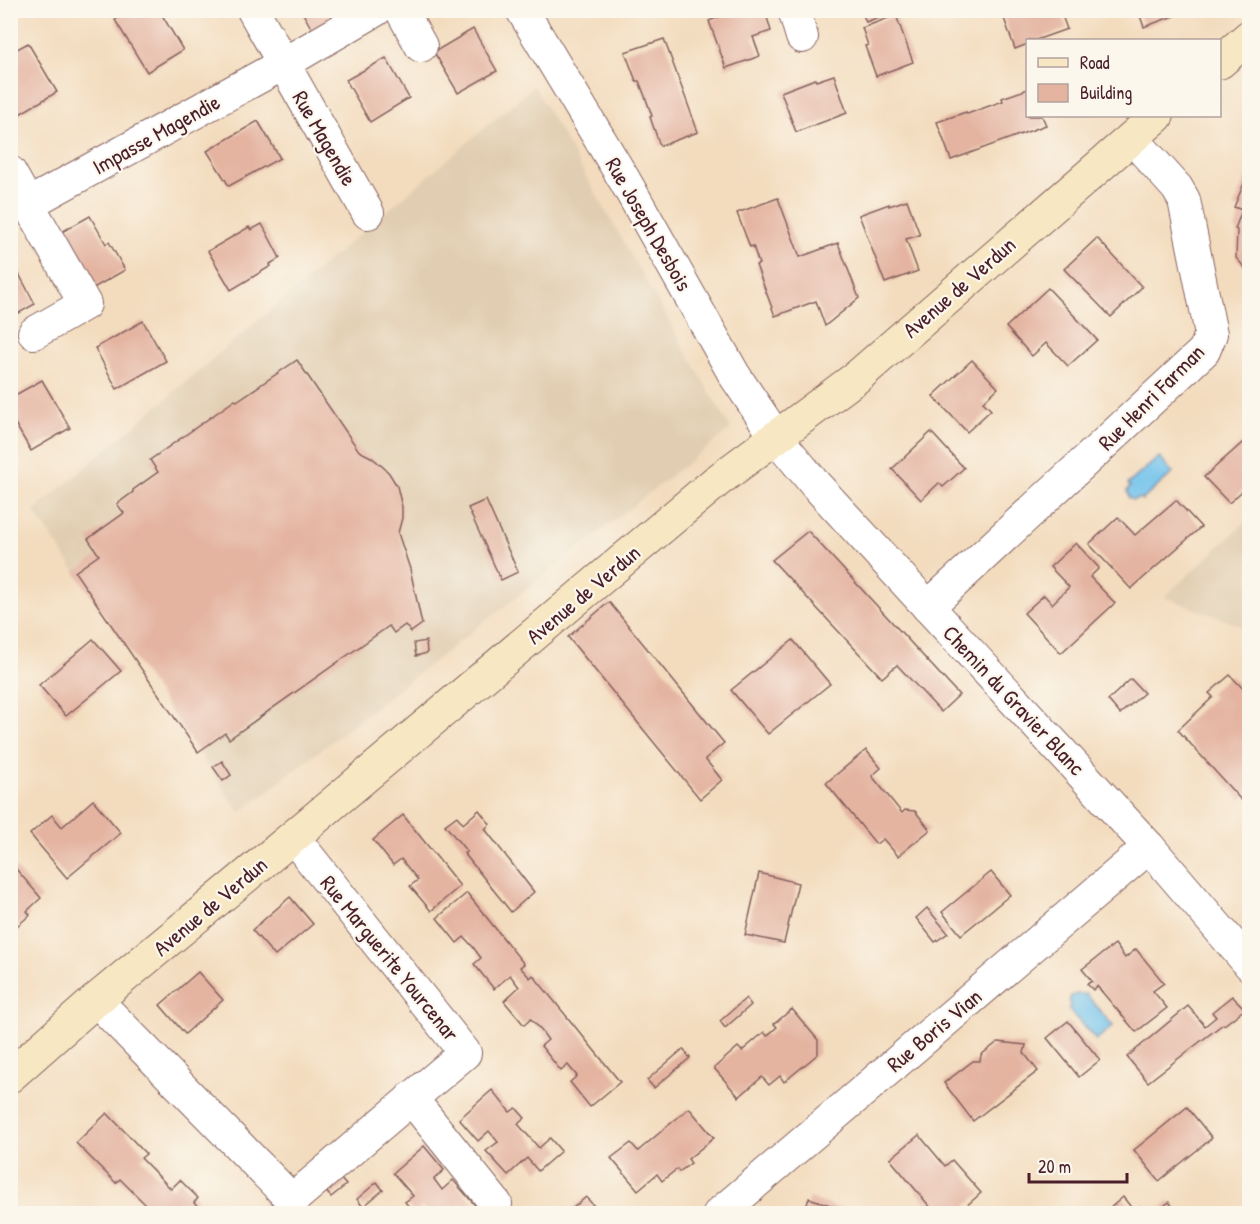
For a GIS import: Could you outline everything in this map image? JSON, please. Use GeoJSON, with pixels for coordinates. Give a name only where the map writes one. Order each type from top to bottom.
{"type":"FeatureCollection","features":[{"type":"Feature","properties":{"kind":"main road"},"geometry":{"type":"LineString","coordinates":[[1221,61],[1250,36]]}},
{"type":"Feature","properties":{"kind":"main road","name":"Avenue de Verdun"},"geometry":{"type":"LineString","coordinates":[[10,1076],[96,1000],[717,481],[857,377],[1156,117]]}},
{"type":"Feature","properties":{"kind":"street","name":"Rue Magendie"},"geometry":{"type":"LineString","coordinates":[[253,10],[368,213]]}},
{"type":"Feature","properties":{"kind":"street","name":"Rue Magendie"},"geometry":{"type":"LineString","coordinates":[[283,64],[376,10]]}},
{"type":"Feature","properties":{"kind":"street"},"geometry":{"type":"LineString","coordinates":[[401,10],[422,46]]}},
{"type":"Feature","properties":{"kind":"street","name":"Rue Joseph Desbois"},"geometry":{"type":"LineString","coordinates":[[522,10],[625,182],[735,376],[776,437]]}},
{"type":"Feature","properties":{"kind":"street","name":"Impasse Magendie"},"geometry":{"type":"LineString","coordinates":[[28,204],[283,64]]}},
{"type":"Feature","properties":{"kind":"street","name":"Rue Henri Farman"},"geometry":{"type":"LineString","coordinates":[[928,607],[1204,351],[1210,334],[1184,200],[1177,188],[1132,138]]}},
{"type":"Feature","properties":{"kind":"street"},"geometry":{"type":"LineString","coordinates":[[10,172],[86,304],[34,333]]}},
{"type":"Feature","properties":{"kind":"street","name":"Chemin du Gravier Blanc"},"geometry":{"type":"LineString","coordinates":[[776,437],[815,484],[1149,847],[1250,965]]}},
{"type":"Feature","properties":{"kind":"street","name":"Rue Marguerite Yourcenar"},"geometry":{"type":"LineString","coordinates":[[96,1000],[291,1207],[411,1098],[465,1053],[293,837]]}},
{"type":"Feature","properties":{"kind":"street","name":"Rue Boris Vian"},"geometry":{"type":"LineString","coordinates":[[719,1214],[1149,847]]}},
{"type":"Feature","properties":{"kind":"street"},"geometry":{"type":"LineString","coordinates":[[411,1098],[496,1204]]}},
{"type":"Feature","properties":{"kind":"shaded area"},"geometry":{"type":"Polygon","coordinates":[[[534,86],[731,429],[240,813],[34,511],[534,86]]]}},
{"type":"Feature","properties":{"kind":"shaded area"},"geometry":{"type":"Polygon","coordinates":[[[1249,519],[1249,629],[1164,597],[1249,519]]]}},
{"type":"Feature","properties":{"kind":"water"},"geometry":{"type":"Polygon","coordinates":[[[1159,457],[1173,473],[1142,500],[1129,498],[1128,484],[1159,457]]]}},
{"type":"Feature","properties":{"kind":"water"},"geometry":{"type":"Polygon","coordinates":[[[1086,994],[1113,1026],[1096,1040],[1068,1009],[1071,996],[1086,994]]]}},
{"type":"Feature","properties":{"kind":"building"},"geometry":{"type":"Polygon","coordinates":[[[131,10],[159,10],[183,50],[147,72],[115,20],[131,10]]]}},
{"type":"Feature","properties":{"kind":"building"},"geometry":{"type":"Polygon","coordinates":[[[301,10],[349,10],[313,31],[301,10]]]}},
{"type":"Feature","properties":{"kind":"building"},"geometry":{"type":"Polygon","coordinates":[[[736,10],[765,10],[771,31],[753,37],[760,56],[726,68],[709,21],[736,10]]]}},
{"type":"Feature","properties":{"kind":"building"},"geometry":{"type":"Polygon","coordinates":[[[861,10],[888,10],[889,13],[866,22],[861,10]]]}},
{"type":"Feature","properties":{"kind":"building"},"geometry":{"type":"Polygon","coordinates":[[[1001,10],[1060,10],[1067,29],[1039,39],[1026,39],[1026,45],[1015,49],[1001,10]]]}},
{"type":"Feature","properties":{"kind":"building"},"geometry":{"type":"Polygon","coordinates":[[[1145,10],[1174,10],[1176,15],[1144,27],[1139,13],[1145,10]]]}},
{"type":"Feature","properties":{"kind":"building"},"geometry":{"type":"Polygon","coordinates":[[[896,15],[913,62],[876,76],[865,46],[868,45],[862,28],[896,15]]]}},
{"type":"Feature","properties":{"kind":"building"},"geometry":{"type":"Polygon","coordinates":[[[473,29],[497,71],[458,93],[434,52],[473,29]]]}},
{"type":"Feature","properties":{"kind":"building"},"geometry":{"type":"Polygon","coordinates":[[[664,39],[698,132],[660,146],[646,99],[625,52],[664,39]]]}},
{"type":"Feature","properties":{"kind":"building"},"geometry":{"type":"Polygon","coordinates":[[[28,43],[57,92],[18,115],[10,103],[10,53],[28,43]]]}},
{"type":"Feature","properties":{"kind":"building"},"geometry":{"type":"Polygon","coordinates":[[[386,58],[409,98],[370,122],[346,80],[386,58]]]}},
{"type":"Feature","properties":{"kind":"building"},"geometry":{"type":"Polygon","coordinates":[[[834,75],[847,113],[796,132],[781,92],[815,79],[816,81],[834,75]]]}},
{"type":"Feature","properties":{"kind":"building"},"geometry":{"type":"Polygon","coordinates":[[[1026,90],[1026,117],[1042,117],[1046,125],[951,160],[937,122],[1003,101],[1002,98],[1026,90]]]}},
{"type":"Feature","properties":{"kind":"building"},"geometry":{"type":"Polygon","coordinates":[[[258,121],[280,158],[229,186],[207,151],[258,121]]]}},
{"type":"Feature","properties":{"kind":"building"},"geometry":{"type":"Polygon","coordinates":[[[1250,169],[1250,273],[1236,258],[1237,230],[1235,229],[1242,210],[1234,207],[1250,169]]]}},
{"type":"Feature","properties":{"kind":"building"},"geometry":{"type":"Polygon","coordinates":[[[778,198],[800,257],[838,243],[859,298],[825,326],[816,301],[775,316],[756,265],[759,264],[753,246],[750,247],[737,213],[778,198]]]}},
{"type":"Feature","properties":{"kind":"building"},"geometry":{"type":"Polygon","coordinates":[[[907,200],[920,235],[906,239],[918,271],[885,283],[859,215],[907,200]]]}},
{"type":"Feature","properties":{"kind":"building"},"geometry":{"type":"Polygon","coordinates":[[[90,216],[106,244],[109,242],[125,270],[90,290],[58,234],[90,216]]]}},
{"type":"Feature","properties":{"kind":"building"},"geometry":{"type":"Polygon","coordinates":[[[262,224],[280,258],[231,290],[208,251],[249,227],[251,230],[262,224]]]}},
{"type":"Feature","properties":{"kind":"building"},"geometry":{"type":"Polygon","coordinates":[[[1097,238],[1142,287],[1111,317],[1064,269],[1097,238]]]}},
{"type":"Feature","properties":{"kind":"building"},"geometry":{"type":"Polygon","coordinates":[[[12,261],[35,304],[10,318],[10,262],[12,261]]]}},
{"type":"Feature","properties":{"kind":"building"},"geometry":{"type":"Polygon","coordinates":[[[1048,288],[1097,340],[1068,366],[1046,343],[1032,356],[1006,327],[1048,288]]]}},
{"type":"Feature","properties":{"kind":"building"},"geometry":{"type":"Polygon","coordinates":[[[143,321],[166,361],[117,389],[95,348],[143,321]]]}},
{"type":"Feature","properties":{"kind":"building"},"geometry":{"type":"Polygon","coordinates":[[[297,360],[359,451],[382,466],[397,486],[402,507],[398,533],[410,569],[422,624],[411,632],[405,625],[394,633],[389,626],[229,739],[225,733],[198,752],[75,572],[99,555],[88,539],[124,513],[117,504],[158,472],[150,460],[297,360]]]}},
{"type":"Feature","properties":{"kind":"building"},"geometry":{"type":"Polygon","coordinates":[[[972,360],[998,388],[983,402],[991,410],[967,432],[933,396],[972,360]]]}},
{"type":"Feature","properties":{"kind":"building"},"geometry":{"type":"Polygon","coordinates":[[[42,380],[70,428],[31,451],[10,415],[10,398],[42,380]]]}},
{"type":"Feature","properties":{"kind":"building"},"geometry":{"type":"Polygon","coordinates":[[[931,432],[964,468],[943,487],[939,483],[921,500],[892,469],[931,432]]]}},
{"type":"Feature","properties":{"kind":"building"},"geometry":{"type":"Polygon","coordinates":[[[1250,436],[1250,484],[1229,503],[1204,477],[1250,436]]]}},
{"type":"Feature","properties":{"kind":"building"},"geometry":{"type":"Polygon","coordinates":[[[486,500],[518,572],[501,580],[468,508],[486,500]]]}},
{"type":"Feature","properties":{"kind":"building"},"geometry":{"type":"Polygon","coordinates":[[[1176,500],[1201,527],[1131,589],[1089,544],[1118,517],[1135,535],[1176,500]]]}},
{"type":"Feature","properties":{"kind":"building"},"geometry":{"type":"Polygon","coordinates":[[[808,531],[959,695],[941,712],[897,665],[882,678],[772,560],[808,531]]]}},
{"type":"Feature","properties":{"kind":"building"},"geometry":{"type":"Polygon","coordinates":[[[1076,543],[1099,568],[1090,577],[1115,603],[1061,653],[1024,613],[1044,595],[1052,604],[1069,587],[1050,567],[1076,543]]]}},
{"type":"Feature","properties":{"kind":"building"},"geometry":{"type":"Polygon","coordinates":[[[609,602],[724,743],[705,759],[722,780],[700,799],[568,637],[609,602]]]}},
{"type":"Feature","properties":{"kind":"building"},"geometry":{"type":"Polygon","coordinates":[[[93,639],[121,671],[66,716],[39,685],[93,639]]]}},
{"type":"Feature","properties":{"kind":"building"},"geometry":{"type":"Polygon","coordinates":[[[793,640],[830,684],[768,734],[731,690],[793,640]]]}},
{"type":"Feature","properties":{"kind":"building"},"geometry":{"type":"Polygon","coordinates":[[[426,641],[427,653],[416,656],[414,643],[426,641]]]}},
{"type":"Feature","properties":{"kind":"building"},"geometry":{"type":"Polygon","coordinates":[[[1230,675],[1250,696],[1250,792],[1241,800],[1178,730],[1213,697],[1209,693],[1230,675]]]}},
{"type":"Feature","properties":{"kind":"building"},"geometry":{"type":"Polygon","coordinates":[[[1131,679],[1144,693],[1120,714],[1108,700],[1131,679]]]}},
{"type":"Feature","properties":{"kind":"building"},"geometry":{"type":"Polygon","coordinates":[[[866,750],[881,768],[872,776],[902,813],[905,810],[915,811],[930,830],[898,856],[883,839],[876,844],[826,783],[866,750]]]}},
{"type":"Feature","properties":{"kind":"building"},"geometry":{"type":"Polygon","coordinates":[[[222,761],[231,775],[223,781],[213,767],[222,761]]]}},
{"type":"Feature","properties":{"kind":"building"},"geometry":{"type":"Polygon","coordinates":[[[93,800],[121,833],[67,878],[30,834],[52,815],[62,827],[93,800]]]}},
{"type":"Feature","properties":{"kind":"building"},"geometry":{"type":"Polygon","coordinates":[[[479,810],[490,824],[485,829],[534,892],[511,912],[445,825],[457,816],[463,824],[479,810]]]}},
{"type":"Feature","properties":{"kind":"building"},"geometry":{"type":"Polygon","coordinates":[[[403,815],[460,886],[431,911],[410,886],[418,880],[401,859],[393,865],[373,840],[403,815]]]}},
{"type":"Feature","properties":{"kind":"building"},"geometry":{"type":"Polygon","coordinates":[[[10,862],[41,898],[27,911],[30,915],[10,932],[10,862]]]}},
{"type":"Feature","properties":{"kind":"building"},"geometry":{"type":"Polygon","coordinates":[[[991,872],[1010,895],[961,935],[942,912],[991,872]]]}},
{"type":"Feature","properties":{"kind":"building"},"geometry":{"type":"Polygon","coordinates":[[[759,873],[798,883],[784,943],[745,935],[759,873]]]}},
{"type":"Feature","properties":{"kind":"building"},"geometry":{"type":"Polygon","coordinates":[[[467,893],[524,964],[520,967],[530,978],[533,975],[620,1082],[590,1107],[570,1082],[577,1076],[568,1065],[561,1071],[541,1046],[548,1040],[540,1029],[531,1019],[524,1025],[504,1001],[519,987],[510,975],[494,989],[474,964],[481,958],[473,947],[464,937],[457,943],[437,918],[467,893]]]}},
{"type":"Feature","properties":{"kind":"building"},"geometry":{"type":"Polygon","coordinates":[[[290,897],[313,924],[275,956],[252,930],[290,897]]]}},
{"type":"Feature","properties":{"kind":"building"},"geometry":{"type":"Polygon","coordinates":[[[927,908],[948,933],[935,942],[916,918],[927,908]]]}},
{"type":"Feature","properties":{"kind":"building"},"geometry":{"type":"Polygon","coordinates":[[[1115,944],[1125,958],[1136,949],[1164,983],[1153,991],[1167,1008],[1136,1032],[1097,986],[1093,990],[1087,984],[1092,981],[1082,969],[1115,944]]]}},
{"type":"Feature","properties":{"kind":"building"},"geometry":{"type":"Polygon","coordinates":[[[198,972],[223,1000],[185,1034],[160,1005],[198,972]]]}},
{"type":"Feature","properties":{"kind":"building"},"geometry":{"type":"Polygon","coordinates":[[[1232,996],[1245,1009],[1148,1082],[1127,1057],[1188,1006],[1205,1026],[1216,1017],[1212,1012],[1232,996]]]}},
{"type":"Feature","properties":{"kind":"building"},"geometry":{"type":"Polygon","coordinates":[[[746,998],[751,1005],[725,1028],[720,1021],[746,998]]]}},
{"type":"Feature","properties":{"kind":"building"},"geometry":{"type":"Polygon","coordinates":[[[792,1009],[818,1040],[818,1054],[784,1082],[780,1076],[769,1085],[762,1077],[739,1097],[714,1068],[738,1047],[742,1051],[764,1032],[767,1036],[777,1027],[774,1024],[792,1009]]]}},
{"type":"Feature","properties":{"kind":"building"},"geometry":{"type":"Polygon","coordinates":[[[1068,1021],[1100,1060],[1079,1077],[1047,1038],[1068,1021]]]}},
{"type":"Feature","properties":{"kind":"building"},"geometry":{"type":"Polygon","coordinates":[[[998,1042],[1026,1045],[1024,1053],[1038,1071],[973,1121],[944,1083],[973,1061],[980,1061],[981,1055],[998,1042]]]}},
{"type":"Feature","properties":{"kind":"building"},"geometry":{"type":"Polygon","coordinates":[[[683,1049],[690,1058],[654,1088],[647,1080],[683,1049]]]}},
{"type":"Feature","properties":{"kind":"building"},"geometry":{"type":"Polygon","coordinates":[[[492,1090],[510,1112],[516,1108],[525,1118],[518,1124],[539,1148],[550,1138],[561,1151],[538,1171],[527,1158],[508,1175],[486,1151],[498,1142],[489,1131],[478,1141],[459,1119],[492,1090]]]}},
{"type":"Feature","properties":{"kind":"building"},"geometry":{"type":"Polygon","coordinates":[[[1187,1107],[1212,1138],[1159,1181],[1134,1150],[1187,1107]]]}},
{"type":"Feature","properties":{"kind":"building"},"geometry":{"type":"Polygon","coordinates":[[[689,1108],[714,1138],[688,1159],[691,1163],[679,1172],[677,1169],[662,1181],[657,1174],[638,1190],[611,1158],[631,1143],[638,1151],[689,1108]]]}},
{"type":"Feature","properties":{"kind":"building"},"geometry":{"type":"Polygon","coordinates":[[[107,1113],[146,1154],[141,1158],[171,1189],[180,1180],[198,1198],[194,1203],[204,1214],[146,1214],[150,1209],[120,1179],[116,1183],[76,1143],[107,1113]]]}},
{"type":"Feature","properties":{"kind":"building"},"geometry":{"type":"Polygon","coordinates":[[[919,1135],[945,1166],[952,1160],[981,1193],[957,1214],[936,1214],[890,1159],[919,1135]]]}},
{"type":"Feature","properties":{"kind":"building"},"geometry":{"type":"Polygon","coordinates":[[[424,1146],[444,1170],[434,1179],[442,1190],[453,1180],[475,1205],[464,1214],[428,1214],[422,1207],[414,1213],[405,1202],[413,1196],[393,1173],[424,1146]]]}},
{"type":"Feature","properties":{"kind":"building"},"geometry":{"type":"Polygon","coordinates":[[[339,1177],[346,1185],[331,1197],[324,1189],[339,1177]]]}},
{"type":"Feature","properties":{"kind":"building"},"geometry":{"type":"Polygon","coordinates":[[[377,1182],[383,1190],[363,1207],[357,1199],[377,1182]]]}},
{"type":"Feature","properties":{"kind":"building"},"geometry":{"type":"Polygon","coordinates":[[[586,1197],[601,1214],[566,1214],[586,1197]]]}},
{"type":"Feature","properties":{"kind":"building"},"geometry":{"type":"Polygon","coordinates":[[[1123,1197],[1134,1211],[1140,1206],[1146,1214],[1103,1214],[1123,1197]]]}},
{"type":"Feature","properties":{"kind":"building"},"geometry":{"type":"Polygon","coordinates":[[[809,1198],[848,1211],[847,1214],[804,1214],[809,1198]]]}},
{"type":"Feature","properties":{"kind":"building"},"geometry":{"type":"Polygon","coordinates":[[[1169,1202],[1176,1211],[1173,1214],[1154,1214],[1169,1202]]]}}]}
